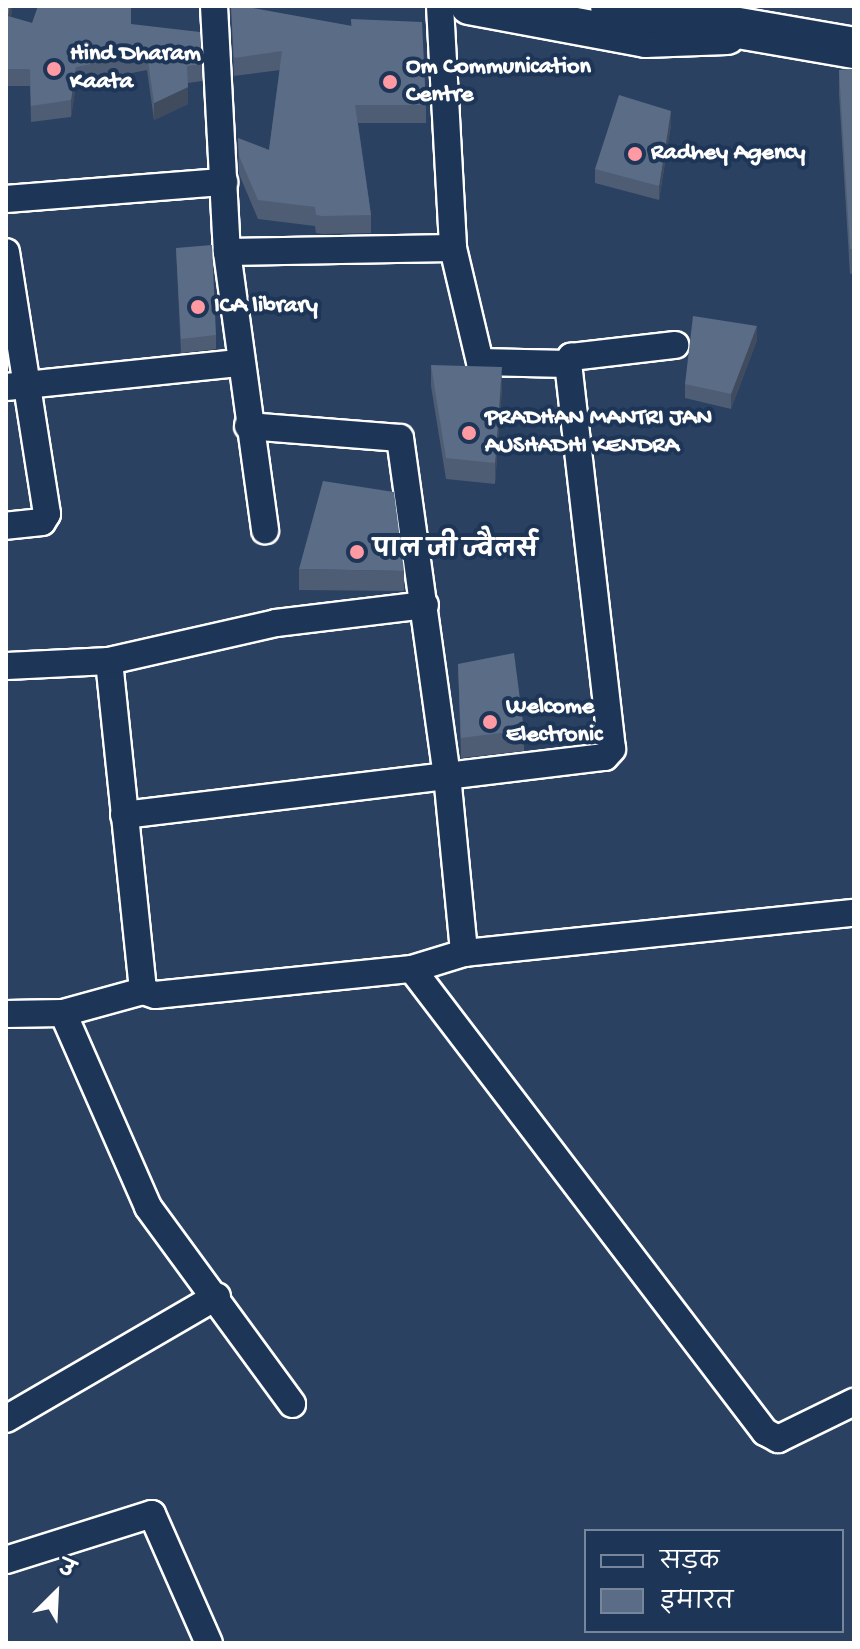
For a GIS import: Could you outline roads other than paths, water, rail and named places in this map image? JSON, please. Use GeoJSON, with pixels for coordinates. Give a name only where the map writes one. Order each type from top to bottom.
{"type":"FeatureCollection","features":[{"type":"Feature","properties":{"kind":"main road"},"geometry":{"type":"LineString","coordinates":[[611,6],[854,48]]}},
{"type":"Feature","properties":{"kind":"street"},"geometry":{"type":"LineString","coordinates":[[214,6],[227,252],[248,426],[265,530]]}},
{"type":"Feature","properties":{"kind":"street"},"geometry":{"type":"LineString","coordinates":[[440,6],[453,248],[480,362],[568,364]]}},
{"type":"Feature","properties":{"kind":"street"},"geometry":{"type":"LineString","coordinates":[[469,6],[645,39],[780,35]]}},
{"type":"Feature","properties":{"kind":"street"},"geometry":{"type":"LineString","coordinates":[[6,199],[224,182]]}},
{"type":"Feature","properties":{"kind":"street"},"geometry":{"type":"LineString","coordinates":[[227,252],[453,248]]}},
{"type":"Feature","properties":{"kind":"street"},"geometry":{"type":"LineString","coordinates":[[6,252],[17,386],[47,514],[42,522],[6,526]]}},
{"type":"Feature","properties":{"kind":"street"},"geometry":{"type":"LineString","coordinates":[[124,815],[605,757],[612,749],[568,364],[571,357],[675,345]]}},
{"type":"Feature","properties":{"kind":"street"},"geometry":{"type":"LineString","coordinates":[[17,386],[240,363]]}},
{"type":"Feature","properties":{"kind":"street"},"geometry":{"type":"LineString","coordinates":[[248,426],[400,438],[447,775],[464,953]]}},
{"type":"Feature","properties":{"kind":"street"},"geometry":{"type":"LineString","coordinates":[[7,666],[109,661],[276,623],[425,605]]}},
{"type":"Feature","properties":{"kind":"street"},"geometry":{"type":"LineString","coordinates":[[109,661],[143,991]]}},
{"type":"Feature","properties":{"kind":"street"},"geometry":{"type":"LineString","coordinates":[[6,1014],[63,1013],[143,991],[155,995],[412,969],[464,953],[854,913]]}},
{"type":"Feature","properties":{"kind":"street"},"geometry":{"type":"LineString","coordinates":[[412,969],[765,1432],[778,1439],[854,1402]]}},
{"type":"Feature","properties":{"kind":"street"},"geometry":{"type":"LineString","coordinates":[[63,1013],[148,1207],[217,1296],[292,1404]]}},
{"type":"Feature","properties":{"kind":"street"},"geometry":{"type":"LineString","coordinates":[[6,1419],[217,1296]]}},
{"type":"Feature","properties":{"kind":"street"},"geometry":{"type":"LineString","coordinates":[[6,1560],[152,1514],[209,1643]]}},
{"type":"Feature","properties":{"kind":"place","name":"Hind Dharam Kaata"},"geometry":{"type":"Point","coordinates":[54,69]}},
{"type":"Feature","properties":{"kind":"place","name":"Om Communication Centre"},"geometry":{"type":"Point","coordinates":[390,82]}},
{"type":"Feature","properties":{"kind":"place","name":"Radhey Agency"},"geometry":{"type":"Point","coordinates":[635,154]}},
{"type":"Feature","properties":{"kind":"place","name":"ICA library"},"geometry":{"type":"Point","coordinates":[198,307]}},
{"type":"Feature","properties":{"kind":"place","name":"PRADHAN MANTRI JAN AUSHADHI KENDRA"},"geometry":{"type":"Point","coordinates":[469,433]}},
{"type":"Feature","properties":{"kind":"place","name":"पाल जी ज्वैलर्स"},"geometry":{"type":"Point","coordinates":[357,552]}},
{"type":"Feature","properties":{"kind":"place","name":"Welcome Electronic"},"geometry":{"type":"Point","coordinates":[490,722]}}]}
